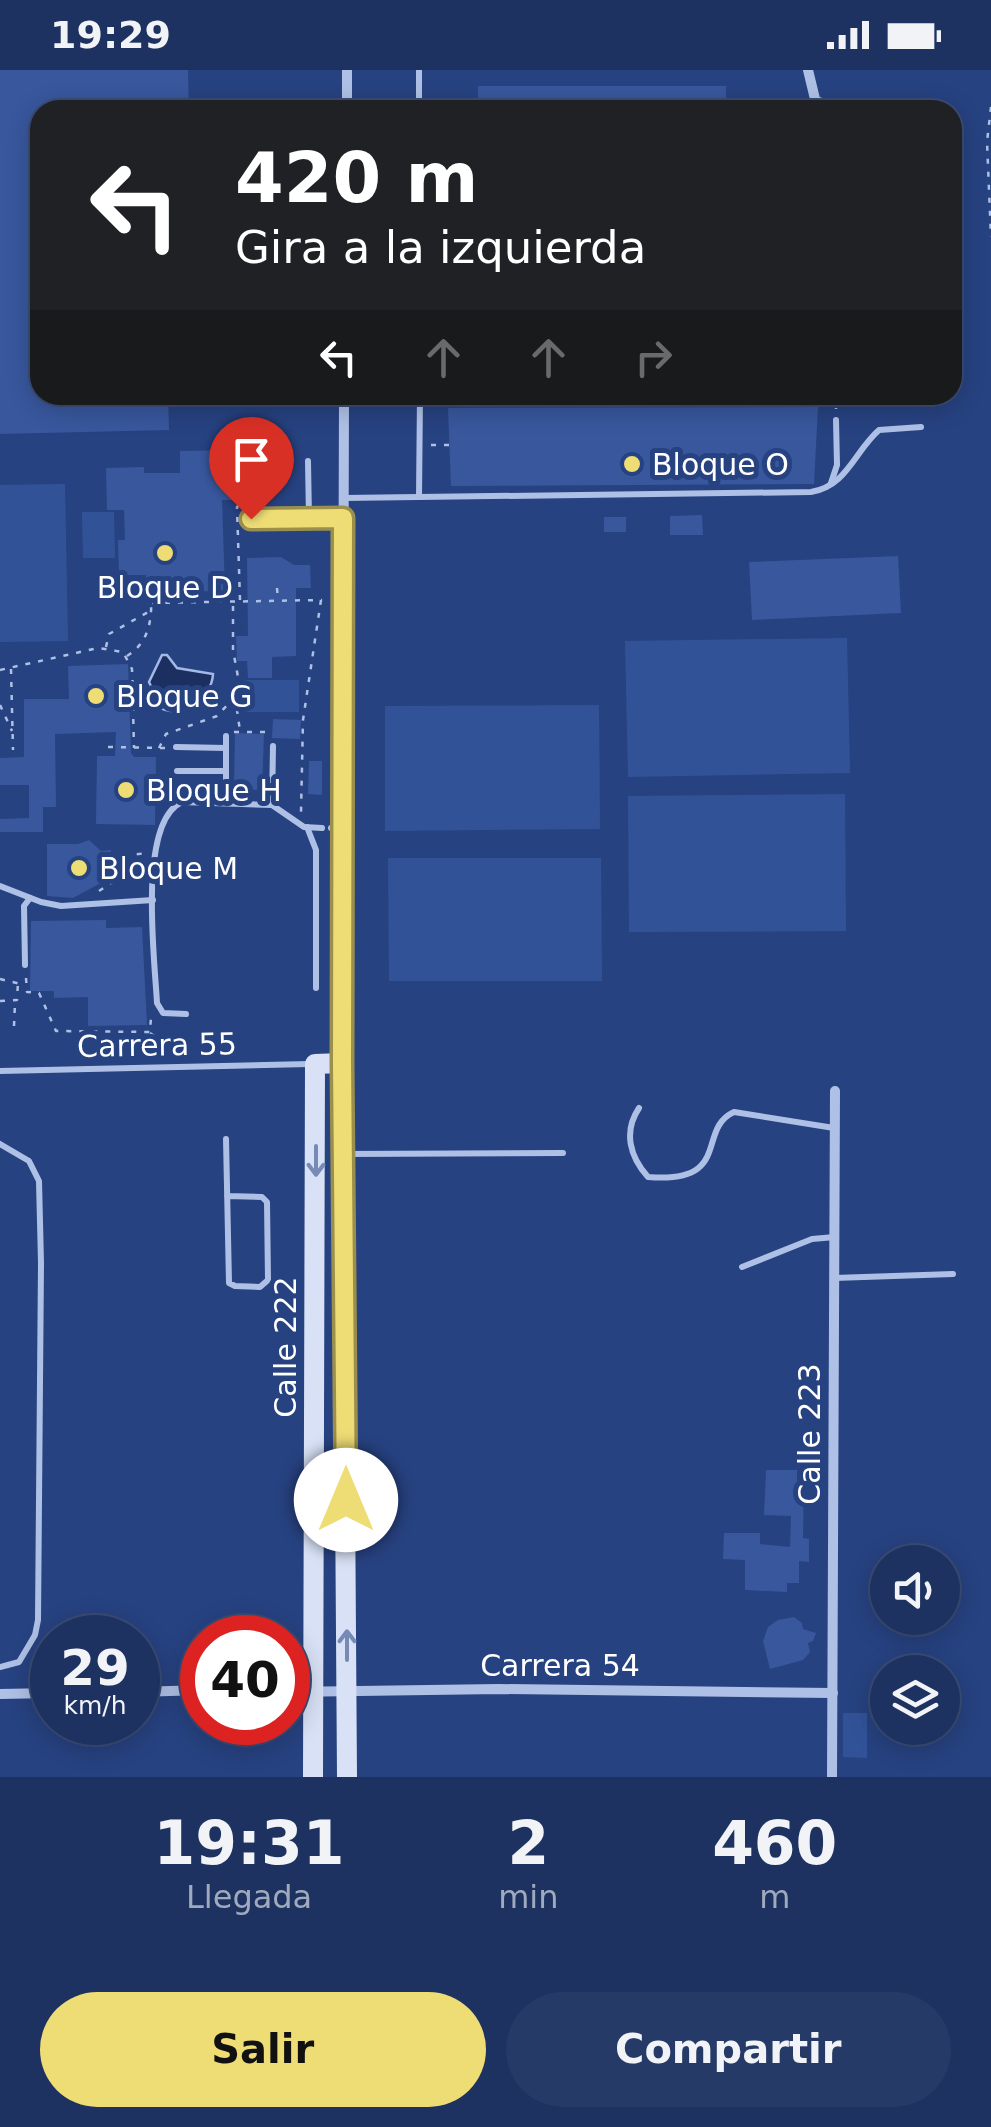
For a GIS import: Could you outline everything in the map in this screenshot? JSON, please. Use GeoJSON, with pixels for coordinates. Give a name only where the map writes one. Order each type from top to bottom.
{"type":"FeatureCollection","features":[{"type":"Feature","properties":{"kind":"street"},"geometry":{"type":"LineString","coordinates":[[347,70],[347,100]]}},
{"type":"Feature","properties":{"kind":"street"},"geometry":{"type":"LineString","coordinates":[[808,70],[814,100]]}},
{"type":"Feature","properties":{"kind":"street","name":"Calle 222"},"geometry":{"type":"LineString","coordinates":[[344,405],[337,828],[344,1154],[347,1777]]}},
{"type":"Feature","properties":{"kind":"street"},"geometry":{"type":"LineString","coordinates":[[316,1064],[342,1063]]}},
{"type":"Feature","properties":{"kind":"street","name":"Calle 222"},"geometry":{"type":"LineString","coordinates":[[313,1777],[316,1064]]}},
{"type":"Feature","properties":{"kind":"street","name":"Calle 223"},"geometry":{"type":"LineString","coordinates":[[832,1777],[835,1091]]}},
{"type":"Feature","properties":{"kind":"street","name":"Carrera 54"},"geometry":{"type":"LineString","coordinates":[[310,1693],[499,1689],[833,1693]]}},
{"type":"Feature","properties":{"kind":"street"},"geometry":{"type":"LineString","coordinates":[[0,1694],[30,1693]]}},
{"type":"Feature","properties":{"kind":"lane"},"geometry":{"type":"LineString","coordinates":[[419,70],[419,100]]}},
{"type":"Feature","properties":{"kind":"lane"},"geometry":{"type":"LineString","coordinates":[[419,497],[420,405]]}},
{"type":"Feature","properties":{"kind":"lane"},"geometry":{"type":"LineString","coordinates":[[827,488],[837,471],[836,420]]}},
{"type":"Feature","properties":{"kind":"lane"},"geometry":{"type":"LineString","coordinates":[[343,498],[811,492],[842,478],[874,433],[920,427]]}},
{"type":"Feature","properties":{"kind":"lane"},"geometry":{"type":"LineString","coordinates":[[308,461],[309,519]]}},
{"type":"Feature","properties":{"kind":"lane"},"geometry":{"type":"LineString","coordinates":[[251,519],[343,518]]}},
{"type":"Feature","properties":{"kind":"lane"},"geometry":{"type":"LineString","coordinates":[[226,736],[226,803]]}},
{"type":"Feature","properties":{"kind":"lane"},"geometry":{"type":"LineString","coordinates":[[272,805],[274,746]]}},
{"type":"Feature","properties":{"kind":"lane"},"geometry":{"type":"LineString","coordinates":[[176,748],[226,748]]}},
{"type":"Feature","properties":{"kind":"lane"},"geometry":{"type":"LineString","coordinates":[[177,771],[226,771]]}},
{"type":"Feature","properties":{"kind":"lane"},"geometry":{"type":"LineString","coordinates":[[186,1014],[169,1014],[159,1009],[152,900],[156,844],[174,806],[182,802],[272,805],[304,826],[322,828]]}},
{"type":"Feature","properties":{"kind":"lane"},"geometry":{"type":"LineString","coordinates":[[304,826],[316,850],[316,988]]}},
{"type":"Feature","properties":{"kind":"lane"},"geometry":{"type":"LineString","coordinates":[[0,886],[51,905],[76,907],[152,900]]}},
{"type":"Feature","properties":{"kind":"lane"},"geometry":{"type":"LineString","coordinates":[[25,965],[24,906],[30,898]]}},
{"type":"Feature","properties":{"kind":"lane","name":"Carrera 55"},"geometry":{"type":"LineString","coordinates":[[0,1071],[316,1064]]}},
{"type":"Feature","properties":{"kind":"lane"},"geometry":{"type":"LineString","coordinates":[[639,1108],[632,1118],[630,1134],[634,1161],[648,1178],[674,1179],[690,1174],[706,1161],[722,1120],[734,1112],[835,1129]]}},
{"type":"Feature","properties":{"kind":"lane"},"geometry":{"type":"LineString","coordinates":[[226,1139],[229,1283],[260,1287],[268,1280],[266,1202],[262,1197],[228,1196]]}},
{"type":"Feature","properties":{"kind":"lane"},"geometry":{"type":"LineString","coordinates":[[0,1144],[35,1168],[39,1180],[41,1248],[38,1620],[35,1634],[19,1662],[0,1667]]}},
{"type":"Feature","properties":{"kind":"lane"},"geometry":{"type":"LineString","coordinates":[[344,1154],[563,1153]]}},
{"type":"Feature","properties":{"kind":"lane"},"geometry":{"type":"LineString","coordinates":[[742,1267],[812,1239],[835,1237]]}},
{"type":"Feature","properties":{"kind":"lane"},"geometry":{"type":"LineString","coordinates":[[834,1278],[954,1274]]}},
{"type":"Feature","properties":{"kind":"path"},"geometry":{"type":"LineString","coordinates":[[991,106],[986,142],[991,237]]}},
{"type":"Feature","properties":{"kind":"path"},"geometry":{"type":"LineString","coordinates":[[836,405],[836,420]]}},
{"type":"Feature","properties":{"kind":"path"},"geometry":{"type":"LineString","coordinates":[[420,444],[449,445]]}},
{"type":"Feature","properties":{"kind":"path"},"geometry":{"type":"LineString","coordinates":[[246,492],[253,492]]}},
{"type":"Feature","properties":{"kind":"path"},"geometry":{"type":"LineString","coordinates":[[277,588],[278,600]]}},
{"type":"Feature","properties":{"kind":"path"},"geometry":{"type":"LineString","coordinates":[[127,656],[146,637],[152,592]]}},
{"type":"Feature","properties":{"kind":"path"},"geometry":{"type":"LineString","coordinates":[[152,603],[319,598],[322,603],[303,720],[304,826]]}},
{"type":"Feature","properties":{"kind":"path"},"geometry":{"type":"LineString","coordinates":[[233,601],[233,650],[238,671],[235,695],[240,732]]}},
{"type":"Feature","properties":{"kind":"path"},"geometry":{"type":"LineString","coordinates":[[106,647],[111,633],[152,610]]}},
{"type":"Feature","properties":{"kind":"path"},"geometry":{"type":"LineString","coordinates":[[0,670],[106,647],[127,656],[132,668],[134,748]]}},
{"type":"Feature","properties":{"kind":"path"},"geometry":{"type":"LineString","coordinates":[[10,668],[13,750]]}},
{"type":"Feature","properties":{"kind":"path"},"geometry":{"type":"LineString","coordinates":[[159,748],[162,738],[172,730],[217,716],[235,695]]}},
{"type":"Feature","properties":{"kind":"path"},"geometry":{"type":"LineString","coordinates":[[0,705],[12,734]]}},
{"type":"Feature","properties":{"kind":"path"},"geometry":{"type":"LineString","coordinates":[[226,736],[230,732],[266,732],[274,746]]}},
{"type":"Feature","properties":{"kind":"path"},"geometry":{"type":"LineString","coordinates":[[108,748],[176,748]]}},
{"type":"Feature","properties":{"kind":"path"},"geometry":{"type":"LineString","coordinates":[[76,907],[147,855],[111,858]]}},
{"type":"Feature","properties":{"kind":"path"},"geometry":{"type":"LineString","coordinates":[[25,965],[28,992],[39,993],[56,1031],[150,1032],[154,1036],[188,1037]]}},
{"type":"Feature","properties":{"kind":"path"},"geometry":{"type":"LineString","coordinates":[[0,980],[26,986]]}},
{"type":"Feature","properties":{"kind":"path"},"geometry":{"type":"LineString","coordinates":[[14,1026],[18,982]]}},
{"type":"Feature","properties":{"kind":"path"},"geometry":{"type":"LineString","coordinates":[[0,1001],[14,1002]]}},
{"type":"Feature","properties":{"kind":"path"},"geometry":{"type":"LineString","coordinates":[[150,1032],[150,1019],[159,1009]]}},
{"type":"Feature","properties":{"kind":"path"},"geometry":{"type":"LineString","coordinates":[[117,1025],[117,1032]]}},
{"type":"Feature","properties":{"kind":"shaded area"},"geometry":{"type":"Polygon","coordinates":[[[65,484],[68,641],[0,642],[0,485],[65,484]]]}},
{"type":"Feature","properties":{"kind":"shaded area"},"geometry":{"type":"Polygon","coordinates":[[[82,512],[114,512],[115,558],[83,558],[82,512]]]}},
{"type":"Feature","properties":{"kind":"shaded area"},"geometry":{"type":"Polygon","coordinates":[[[847,638],[850,773],[628,777],[625,641],[847,638]]]}},
{"type":"Feature","properties":{"kind":"shaded area"},"geometry":{"type":"Polygon","coordinates":[[[162,655],[167,655],[177,668],[213,674],[207,692],[193,705],[176,711],[158,707],[149,682],[162,655]]]}},
{"type":"Feature","properties":{"kind":"shaded area"},"geometry":{"type":"Polygon","coordinates":[[[242,680],[299,680],[299,712],[242,712],[242,680]]]}},
{"type":"Feature","properties":{"kind":"shaded area"},"geometry":{"type":"Polygon","coordinates":[[[599,705],[600,829],[385,831],[385,706],[599,705]]]}},
{"type":"Feature","properties":{"kind":"shaded area"},"geometry":{"type":"Polygon","coordinates":[[[845,794],[846,931],[629,932],[628,796],[845,794]]]}},
{"type":"Feature","properties":{"kind":"shaded area"},"geometry":{"type":"Polygon","coordinates":[[[388,858],[601,858],[602,981],[389,981],[388,858]]]}},
{"type":"Feature","properties":{"kind":"shaded area"},"geometry":{"type":"Polygon","coordinates":[[[843,1713],[867,1713],[867,1758],[843,1757],[843,1713]]]}},
{"type":"Feature","properties":{"kind":"building"},"geometry":{"type":"Polygon","coordinates":[[[0,70],[188,70],[189,100],[30,100],[30,405],[168,405],[169,430],[0,434],[0,70]]]}},
{"type":"Feature","properties":{"kind":"building"},"geometry":{"type":"Polygon","coordinates":[[[478,86],[726,86],[726,100],[478,100],[478,86]]]}},
{"type":"Feature","properties":{"kind":"building","name":"Bloque O"},"geometry":{"type":"Polygon","coordinates":[[[818,407],[814,484],[451,486],[448,408],[818,407]]]}},
{"type":"Feature","properties":{"kind":"building"},"geometry":{"type":"Polygon","coordinates":[[[237,450],[237,456],[284,455],[284,477],[238,478],[238,500],[222,500],[225,591],[147,592],[146,575],[119,575],[118,540],[125,540],[124,510],[107,510],[106,468],[144,467],[144,473],[180,473],[180,451],[237,450]]]}},
{"type":"Feature","properties":{"kind":"building"},"geometry":{"type":"Polygon","coordinates":[[[702,515],[703,535],[670,535],[670,516],[702,515]]]}},
{"type":"Feature","properties":{"kind":"building"},"geometry":{"type":"Polygon","coordinates":[[[604,517],[626,517],[626,532],[604,532],[604,517]]]}},
{"type":"Feature","properties":{"kind":"building"},"geometry":{"type":"Polygon","coordinates":[[[898,556],[901,613],[752,620],[749,562],[898,556]]]}},
{"type":"Feature","properties":{"kind":"building"},"geometry":{"type":"Polygon","coordinates":[[[281,557],[294,565],[310,565],[311,588],[296,588],[296,656],[272,657],[272,678],[248,678],[247,661],[237,661],[236,636],[248,636],[247,558],[281,557]]]}},
{"type":"Feature","properties":{"kind":"building"},"geometry":{"type":"Polygon","coordinates":[[[128,664],[131,753],[134,757],[156,757],[155,825],[96,824],[97,756],[115,756],[116,732],[55,734],[56,807],[43,807],[43,832],[0,832],[0,819],[29,818],[29,785],[0,785],[0,758],[24,757],[24,699],[69,699],[68,666],[128,664]]]}},
{"type":"Feature","properties":{"kind":"building"},"geometry":{"type":"Polygon","coordinates":[[[273,719],[301,720],[300,739],[272,738],[273,719]]]}},
{"type":"Feature","properties":{"kind":"building"},"geometry":{"type":"Polygon","coordinates":[[[235,733],[264,734],[262,790],[234,789],[235,733]]]}},
{"type":"Feature","properties":{"kind":"building"},"geometry":{"type":"Polygon","coordinates":[[[309,761],[322,761],[322,795],[308,794],[309,761]]]}},
{"type":"Feature","properties":{"kind":"building","name":"Bloque M"},"geometry":{"type":"Polygon","coordinates":[[[89,840],[101,851],[111,850],[112,877],[73,898],[47,896],[47,844],[89,840]]]}},
{"type":"Feature","properties":{"kind":"building"},"geometry":{"type":"Polygon","coordinates":[[[106,920],[106,928],[142,927],[147,1025],[88,1026],[88,997],[54,998],[54,991],[30,991],[31,921],[106,920]]]}},
{"type":"Feature","properties":{"kind":"building"},"geometry":{"type":"Polygon","coordinates":[[[766,1470],[797,1470],[797,1481],[804,1480],[803,1538],[809,1539],[809,1562],[799,1561],[799,1583],[787,1583],[787,1592],[745,1590],[745,1560],[723,1559],[724,1533],[760,1533],[760,1544],[790,1547],[791,1516],[764,1515],[766,1470]]]}},
{"type":"Feature","properties":{"kind":"building"},"geometry":{"type":"Polygon","coordinates":[[[794,1617],[803,1629],[816,1633],[808,1643],[810,1652],[803,1660],[770,1669],[763,1641],[768,1627],[794,1617]]]}},
{"type":"Feature","properties":{"kind":"place","name":"Bloque O"},"geometry":{"type":"Point","coordinates":[632,464]}},
{"type":"Feature","properties":{"kind":"place","name":"Bloque D"},"geometry":{"type":"Point","coordinates":[165,553]}},
{"type":"Feature","properties":{"kind":"place","name":"Bloque G"},"geometry":{"type":"Point","coordinates":[96,696]}},
{"type":"Feature","properties":{"kind":"place","name":"Bloque H"},"geometry":{"type":"Point","coordinates":[126,790]}},
{"type":"Feature","properties":{"kind":"place","name":"Bloque M"},"geometry":{"type":"Point","coordinates":[79,868]}},
{"type":"Feature","properties":{"kind":"route"},"geometry":{"type":"LineString","coordinates":[[251,519],[343,518],[346,1500]]}}]}
